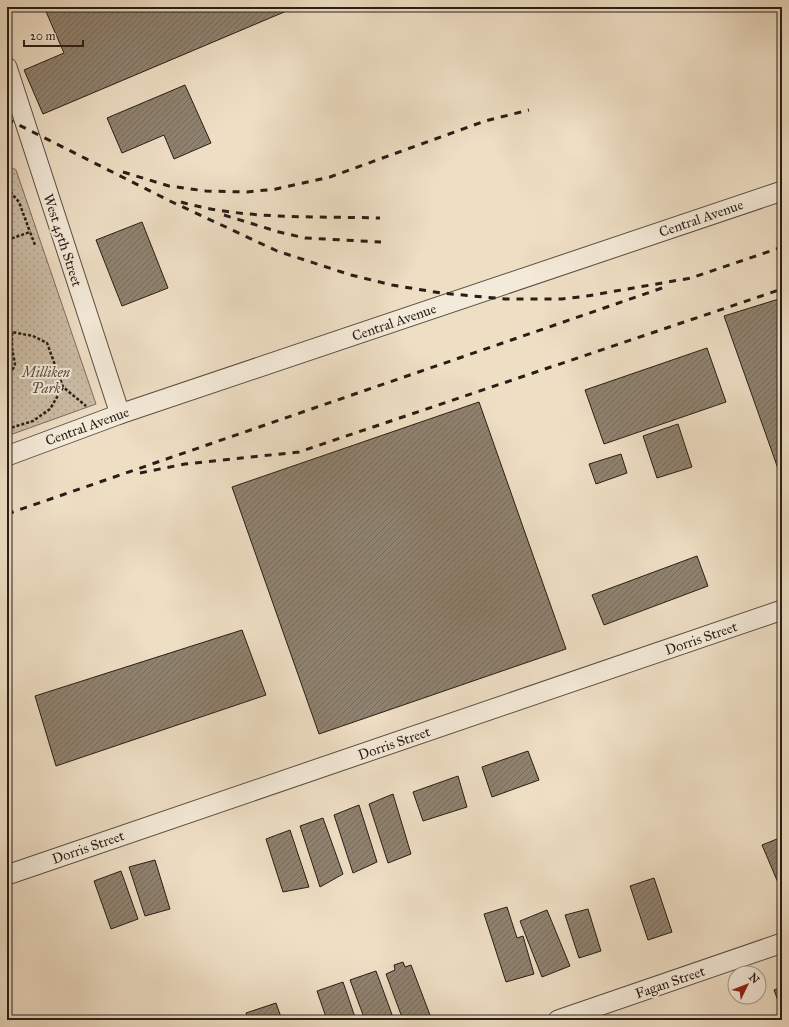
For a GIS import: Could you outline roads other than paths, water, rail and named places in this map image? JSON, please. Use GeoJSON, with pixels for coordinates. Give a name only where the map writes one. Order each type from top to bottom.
{"type":"FeatureCollection","features":[{"type":"Feature","properties":{"kind":"street","name":"West 45th Street"},"geometry":{"type":"LineString","coordinates":[[7,67],[112,417]]}},
{"type":"Feature","properties":{"kind":"street","name":"Central Avenue"},"geometry":{"type":"LineString","coordinates":[[7,456],[112,417],[782,191]]}},
{"type":"Feature","properties":{"kind":"street","name":"Dorris Street"},"geometry":{"type":"LineString","coordinates":[[7,875],[782,610]]}},
{"type":"Feature","properties":{"kind":"street","name":"Fagan Street"},"geometry":{"type":"LineString","coordinates":[[558,1020],[782,943]]}},
{"type":"Feature","properties":{"kind":"railway"},"geometry":{"type":"LineString","coordinates":[[123,172],[169,186],[206,191],[247,192],[276,189],[330,177],[485,121],[529,110]]}},
{"type":"Feature","properties":{"kind":"railway"},"geometry":{"type":"LineString","coordinates":[[7,119],[170,201],[277,251],[351,275],[392,285],[441,293],[505,299],[562,299],[691,278],[782,247]]}},
{"type":"Feature","properties":{"kind":"railway"},"geometry":{"type":"LineString","coordinates":[[181,202],[229,212],[279,216],[380,218]]}},
{"type":"Feature","properties":{"kind":"railway"},"geometry":{"type":"LineString","coordinates":[[224,215],[279,232],[305,238],[381,242]]}},
{"type":"Feature","properties":{"kind":"railway"},"geometry":{"type":"LineString","coordinates":[[7,514],[665,287]]}},
{"type":"Feature","properties":{"kind":"railway"},"geometry":{"type":"LineString","coordinates":[[140,473],[185,464],[299,452],[782,289]]}},
{"type":"Feature","properties":{"kind":"park label","name":"Milliken Park"},"geometry":{"type":"Point","coordinates":[46,380]}}]}
